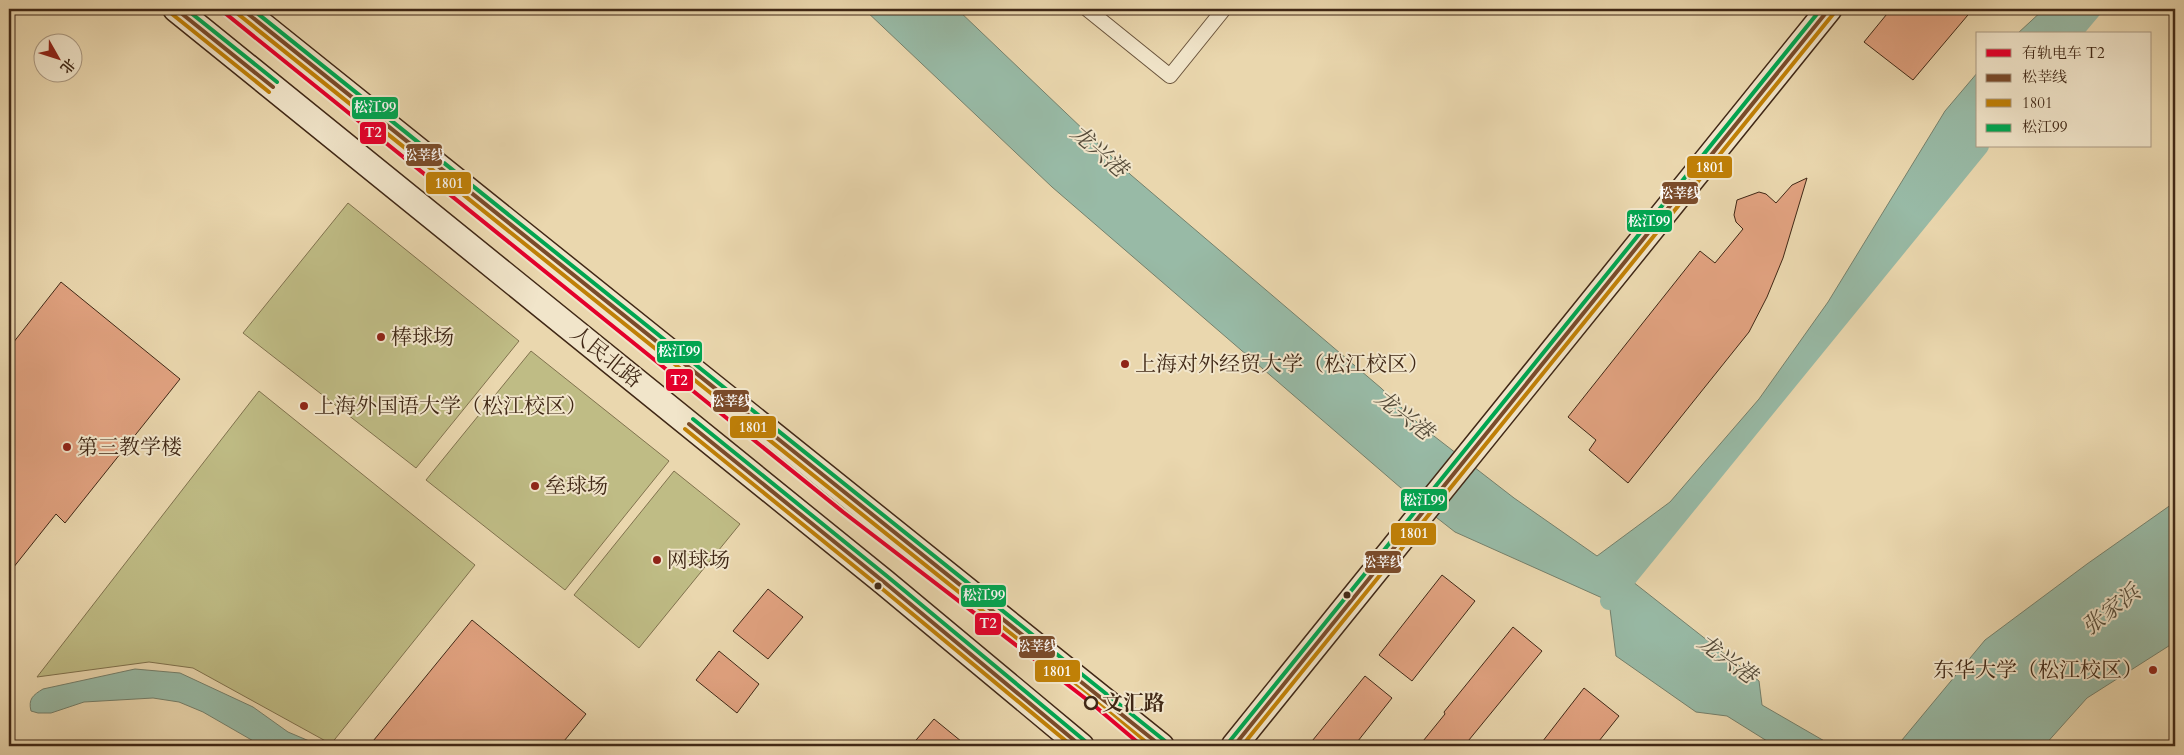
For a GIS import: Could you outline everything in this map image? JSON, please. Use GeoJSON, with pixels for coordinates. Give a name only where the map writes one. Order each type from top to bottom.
{"type":"FeatureCollection","features":[{"type":"Feature","properties":{"kind":"main road","name":"人民北路"},"geometry":{"type":"LineString","coordinates":[[176,9],[884,582],[1081,746]]}},
{"type":"Feature","properties":{"kind":"main road","name":"人民北路"},"geometry":{"type":"LineString","coordinates":[[242,9],[1161,746]]}},
{"type":"Feature","properties":{"kind":"main road"},"geometry":{"type":"LineString","coordinates":[[1234,746],[1829,9]]}},
{"type":"Feature","properties":{"kind":"street"},"geometry":{"type":"LineString","coordinates":[[1087,9],[1170,76],[1224,9]]}},
{"type":"Feature","properties":{"kind":"shaded area","name":"棒球场"},"geometry":{"type":"Polygon","coordinates":[[[348,203],[519,341],[416,468],[243,333],[348,203]]]}},
{"type":"Feature","properties":{"kind":"shaded area","name":"垒球场"},"geometry":{"type":"Polygon","coordinates":[[[531,351],[669,461],[565,590],[426,480],[531,351]]]}},
{"type":"Feature","properties":{"kind":"shaded area"},"geometry":{"type":"Polygon","coordinates":[[[259,391],[475,565],[331,744],[193,668],[149,662],[37,677],[259,391]]]}},
{"type":"Feature","properties":{"kind":"shaded area","name":"网球场"},"geometry":{"type":"Polygon","coordinates":[[[674,471],[740,524],[639,648],[574,595],[674,471]]]}},
{"type":"Feature","properties":{"kind":"water","name":"龙兴港"},"geometry":{"type":"Polygon","coordinates":[[[864,9],[957,9],[1131,175],[1381,388],[1421,426],[1514,498],[1597,556],[1670,502],[1759,399],[1828,302],[1945,111],[1976,74],[1976,145],[1628,578],[1759,681],[1762,705],[1833,746],[1775,746],[1727,716],[1696,712],[1616,656],[1609,601],[1455,532],[1423,507],[1052,187],[864,9]]]}},
{"type":"Feature","properties":{"kind":"water"},"geometry":{"type":"Polygon","coordinates":[[[2044,9],[2086,9],[2067,32],[2019,32],[2044,9]]]}},
{"type":"Feature","properties":{"kind":"water","name":"张家浜"},"geometry":{"type":"Polygon","coordinates":[[[2175,502],[2175,642],[2087,698],[2044,746],[1897,746],[1985,640],[2087,564],[2175,502]]]}},
{"type":"Feature","properties":{"kind":"water"},"geometry":{"type":"Polygon","coordinates":[[[135,669],[180,673],[253,707],[288,732],[321,746],[262,746],[203,712],[179,702],[153,698],[84,702],[51,713],[31,711],[30,703],[32,698],[43,689],[135,669]]]}},
{"type":"Feature","properties":{"kind":"building"},"geometry":{"type":"Polygon","coordinates":[[[1891,9],[1973,9],[1913,80],[1864,42],[1891,9]]]}},
{"type":"Feature","properties":{"kind":"building"},"geometry":{"type":"Polygon","coordinates":[[[1807,178],[1783,258],[1767,297],[1749,332],[1628,483],[1589,450],[1596,440],[1568,417],[1700,251],[1715,263],[1743,229],[1736,222],[1734,215],[1737,200],[1759,192],[1766,194],[1776,203],[1792,185],[1807,178]]]}},
{"type":"Feature","properties":{"kind":"building","name":"第三教学楼"},"geometry":{"type":"Polygon","coordinates":[[[61,282],[180,379],[65,523],[56,514],[9,573],[9,348],[61,282]]]}},
{"type":"Feature","properties":{"kind":"building"},"geometry":{"type":"Polygon","coordinates":[[[1442,575],[1475,601],[1412,681],[1379,655],[1442,575]]]}},
{"type":"Feature","properties":{"kind":"building"},"geometry":{"type":"Polygon","coordinates":[[[768,589],[803,617],[768,659],[733,631],[768,589]]]}},
{"type":"Feature","properties":{"kind":"building"},"geometry":{"type":"Polygon","coordinates":[[[472,620],[586,714],[560,746],[369,746],[472,620]]]}},
{"type":"Feature","properties":{"kind":"building"},"geometry":{"type":"Polygon","coordinates":[[[1513,627],[1542,651],[1464,746],[1419,746],[1445,714],[1444,712],[1513,627]]]}},
{"type":"Feature","properties":{"kind":"building"},"geometry":{"type":"Polygon","coordinates":[[[719,651],[759,684],[737,713],[696,680],[719,651]]]}},
{"type":"Feature","properties":{"kind":"building"},"geometry":{"type":"Polygon","coordinates":[[[1365,676],[1392,698],[1354,746],[1308,746],[1365,676]]]}},
{"type":"Feature","properties":{"kind":"building"},"geometry":{"type":"Polygon","coordinates":[[[1584,688],[1619,716],[1595,746],[1539,746],[1584,688]]]}},
{"type":"Feature","properties":{"kind":"building"},"geometry":{"type":"Polygon","coordinates":[[[934,719],[967,746],[911,746],[934,719]]]}},
{"type":"Feature","properties":{"kind":"waterway"},"geometry":{"type":"LineString","coordinates":[[2074,32],[2093,9]]}},
{"type":"Feature","properties":{"kind":"waterway"},"geometry":{"type":"LineString","coordinates":[[1609,601],[1978,148]]}},
{"type":"Feature","properties":{"kind":"tram line","name":"T2"},"geometry":{"type":"LineString","coordinates":[[220,9],[843,512],[1090,702],[1142,746]]}},
{"type":"Feature","properties":{"kind":"transit line","name":"松莘线"},"geometry":{"type":"LineString","coordinates":[[176,9],[273,87]]}},
{"type":"Feature","properties":{"kind":"transit line","name":"松江99"},"geometry":{"type":"LineString","coordinates":[[186,9],[277,82]]}},
{"type":"Feature","properties":{"kind":"transit line","name":"松莘线"},"geometry":{"type":"LineString","coordinates":[[242,9],[1161,746]]}},
{"type":"Feature","properties":{"kind":"transit line","name":"松江99"},"geometry":{"type":"LineString","coordinates":[[252,9],[1165,741]]}},
{"type":"Feature","properties":{"kind":"transit line","name":"松江99"},"geometry":{"type":"LineString","coordinates":[[1229,742],[1821,9]]}},
{"type":"Feature","properties":{"kind":"transit line","name":"松莘线"},"geometry":{"type":"LineString","coordinates":[[1234,746],[1829,9]]}},
{"type":"Feature","properties":{"kind":"transit line","name":"1801"},"geometry":{"type":"LineString","coordinates":[[1242,746],[1834,13]]}},
{"type":"Feature","properties":{"kind":"transit line","name":"1801"},"geometry":{"type":"LineString","coordinates":[[172,14],[269,92]]}},
{"type":"Feature","properties":{"kind":"transit line","name":"1801"},"geometry":{"type":"LineString","coordinates":[[238,14],[1151,746]]}},
{"type":"Feature","properties":{"kind":"transit line","name":"松江99"},"geometry":{"type":"LineString","coordinates":[[693,419],[888,577],[1085,741]]}},
{"type":"Feature","properties":{"kind":"transit line","name":"松莘线"},"geometry":{"type":"LineString","coordinates":[[689,424],[884,582],[1081,746]]}},
{"type":"Feature","properties":{"kind":"transit line","name":"1801"},"geometry":{"type":"LineString","coordinates":[[685,429],[1072,746]]}},
{"type":"Feature","properties":{"kind":"place","name":"棒球场"},"geometry":{"type":"Point","coordinates":[381,337]}},
{"type":"Feature","properties":{"kind":"place","name":"上海对外经贸大学（松江校区）"},"geometry":{"type":"Point","coordinates":[1125,364]}},
{"type":"Feature","properties":{"kind":"place","name":"上海外国语大学（松江校区）"},"geometry":{"type":"Point","coordinates":[304,406]}},
{"type":"Feature","properties":{"kind":"place","name":"第三教学楼"},"geometry":{"type":"Point","coordinates":[67,447]}},
{"type":"Feature","properties":{"kind":"place","name":"垒球场"},"geometry":{"type":"Point","coordinates":[535,486]}},
{"type":"Feature","properties":{"kind":"place","name":"网球场"},"geometry":{"type":"Point","coordinates":[657,560]}},
{"type":"Feature","properties":{"kind":"place","name":"东华大学（松江校区）"},"geometry":{"type":"Point","coordinates":[2153,670]}},
{"type":"Feature","properties":{"kind":"place","name":"文汇路"},"geometry":{"type":"Point","coordinates":[1091,703]}}]}
